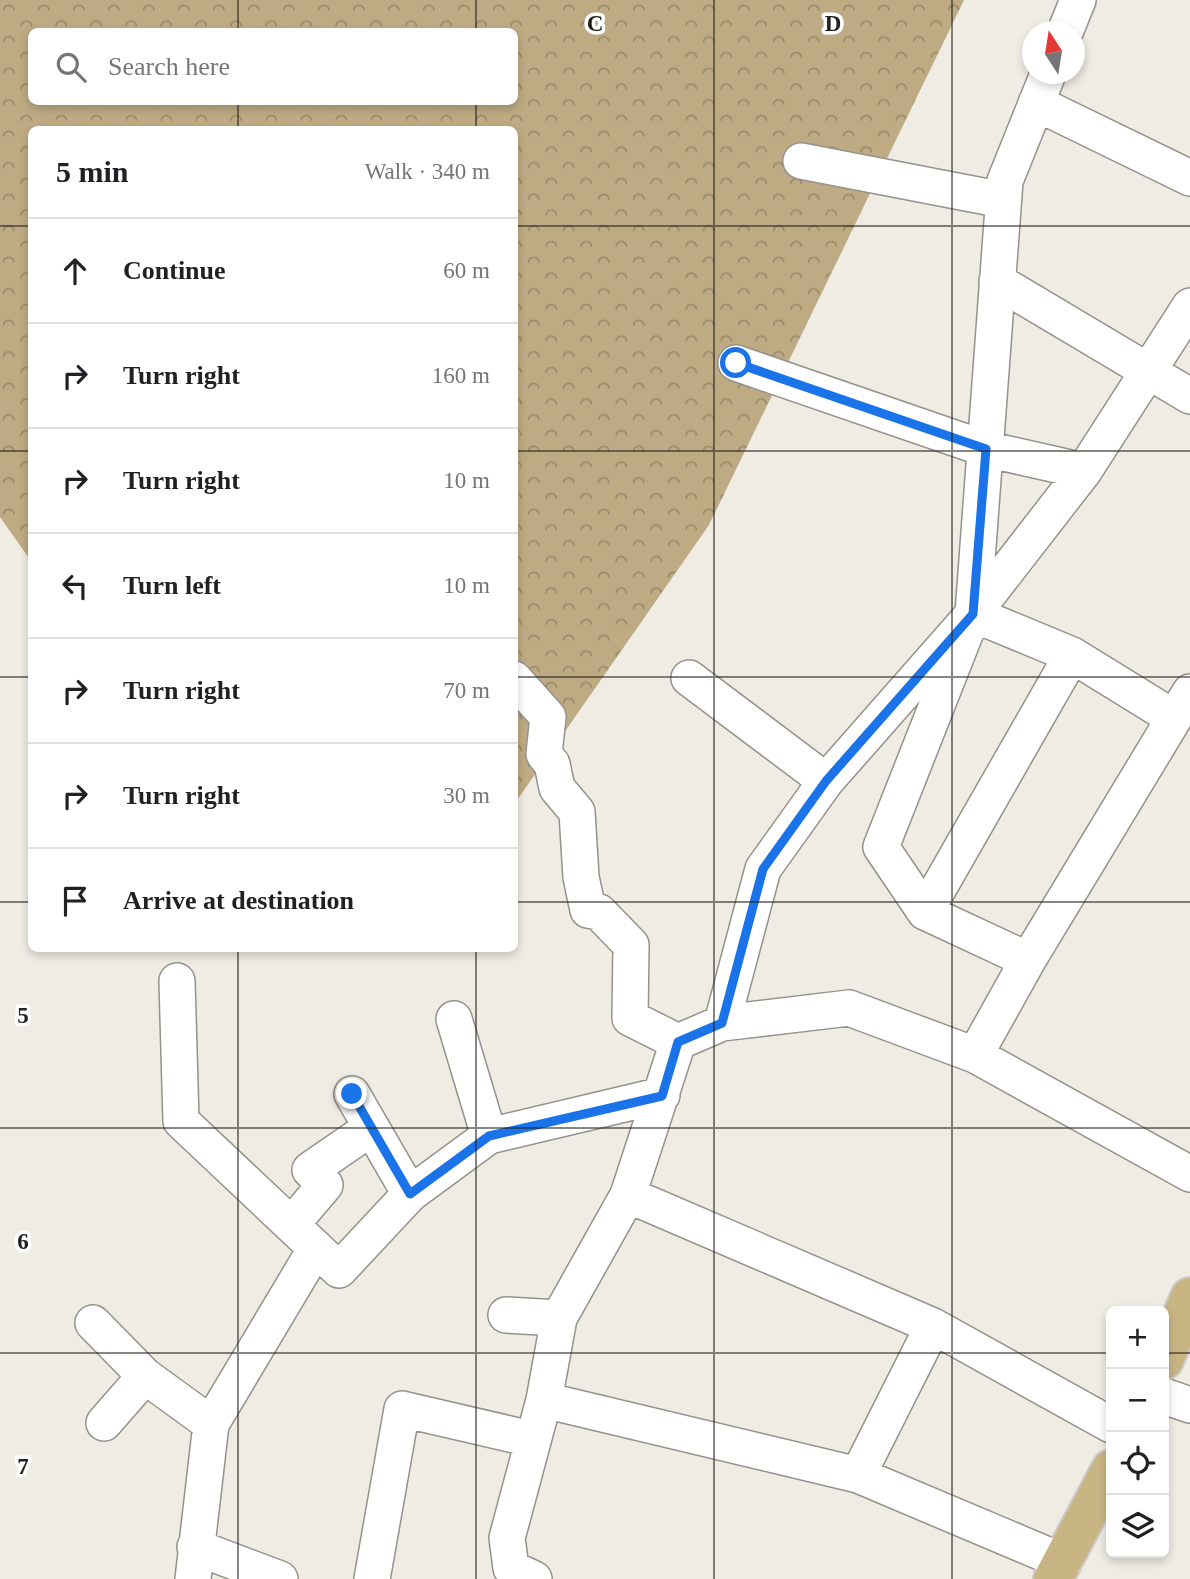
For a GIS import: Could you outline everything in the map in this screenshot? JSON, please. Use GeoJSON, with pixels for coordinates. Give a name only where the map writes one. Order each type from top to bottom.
{"type":"FeatureCollection","features":[{"type":"Feature","properties":{"kind":"main road"},"geometry":{"type":"LineString","coordinates":[[1169,1348],[1190,1297]]}},
{"type":"Feature","properties":{"kind":"main road"},"geometry":{"type":"LineString","coordinates":[[1059,1571],[1106,1479]]}},
{"type":"Feature","properties":{"kind":"street"},"geometry":{"type":"LineString","coordinates":[[1069,21],[1078,0]]}},
{"type":"Feature","properties":{"kind":"street"},"geometry":{"type":"LineString","coordinates":[[1028,960],[925,912],[881,847],[973,614],[1005,180],[1042,88],[1190,178]]}},
{"type":"Feature","properties":{"kind":"street"},"geometry":{"type":"LineString","coordinates":[[801,162],[1003,200]]}},
{"type":"Feature","properties":{"kind":"street"},"geometry":{"type":"LineString","coordinates":[[997,281],[1190,396]]}},
{"type":"Feature","properties":{"kind":"street"},"geometry":{"type":"LineString","coordinates":[[722,1023],[763,869],[826,781],[973,614],[1084,471],[1190,306]]}},
{"type":"Feature","properties":{"kind":"street"},"geometry":{"type":"LineString","coordinates":[[736,363],[986,449],[1084,471]]}},
{"type":"Feature","properties":{"kind":"street"},"geometry":{"type":"LineString","coordinates":[[973,614],[1182,705],[1028,960],[975,1055]]}},
{"type":"Feature","properties":{"kind":"street"},"geometry":{"type":"LineString","coordinates":[[925,912],[1072,655]]}},
{"type":"Feature","properties":{"kind":"street"},"geometry":{"type":"LineString","coordinates":[[689,678],[826,781]]}},
{"type":"Feature","properties":{"kind":"street"},"geometry":{"type":"LineString","coordinates":[[518,683],[548,717],[544,754],[552,764],[557,788],[577,812],[581,877],[588,910],[599,912],[631,945],[631,1018],[678,1042]]}},
{"type":"Feature","properties":{"kind":"street"},"geometry":{"type":"LineString","coordinates":[[177,981],[181,1121],[339,1270],[410,1194],[489,1136],[662,1096]]}},
{"type":"Feature","properties":{"kind":"street"},"geometry":{"type":"LineString","coordinates":[[678,1042],[722,1023],[849,1008],[975,1055],[1190,1174]]}},
{"type":"Feature","properties":{"kind":"street"},"geometry":{"type":"LineString","coordinates":[[454,1019],[489,1136]]}},
{"type":"Feature","properties":{"kind":"street"},"geometry":{"type":"LineString","coordinates":[[534,1579],[510,1568],[507,1538],[531,1439],[544,1400],[559,1318],[628,1195],[678,1042]]}},
{"type":"Feature","properties":{"kind":"street"},"geometry":{"type":"LineString","coordinates":[[352,1094],[410,1194]]}},
{"type":"Feature","properties":{"kind":"street"},"geometry":{"type":"LineString","coordinates":[[280,1579],[194,1563],[211,1424],[303,1237],[325,1185],[310,1170],[371,1128]]}},
{"type":"Feature","properties":{"kind":"street"},"geometry":{"type":"LineString","coordinates":[[628,1195],[933,1326],[1106,1422]]}},
{"type":"Feature","properties":{"kind":"street"},"geometry":{"type":"LineString","coordinates":[[506,1315],[559,1318]]}},
{"type":"Feature","properties":{"kind":"street"},"geometry":{"type":"LineString","coordinates":[[93,1323],[145,1376],[211,1424]]}},
{"type":"Feature","properties":{"kind":"street"},"geometry":{"type":"LineString","coordinates":[[858,1475],[933,1326]]}},
{"type":"Feature","properties":{"kind":"street"},"geometry":{"type":"LineString","coordinates":[[104,1423],[145,1376]]}},
{"type":"Feature","properties":{"kind":"street"},"geometry":{"type":"LineString","coordinates":[[1169,1398],[1190,1405]]}},
{"type":"Feature","properties":{"kind":"street"},"geometry":{"type":"LineString","coordinates":[[544,1400],[858,1475],[1059,1571]]}},
{"type":"Feature","properties":{"kind":"street"},"geometry":{"type":"LineString","coordinates":[[372,1579],[402,1409],[531,1439]]}},
{"type":"Feature","properties":{"kind":"green space"},"geometry":{"type":"Polygon","coordinates":[[[0,0],[964,0],[709,525],[518,799],[518,126],[28,126],[28,557],[0,517],[0,0]]]}},
{"type":"Feature","properties":{"kind":"route"},"geometry":{"type":"LineString","coordinates":[[352,1094],[410,1194],[489,1136],[662,1096],[678,1042],[722,1023],[763,869],[826,781],[973,614],[986,449],[736,363]]}}]}
